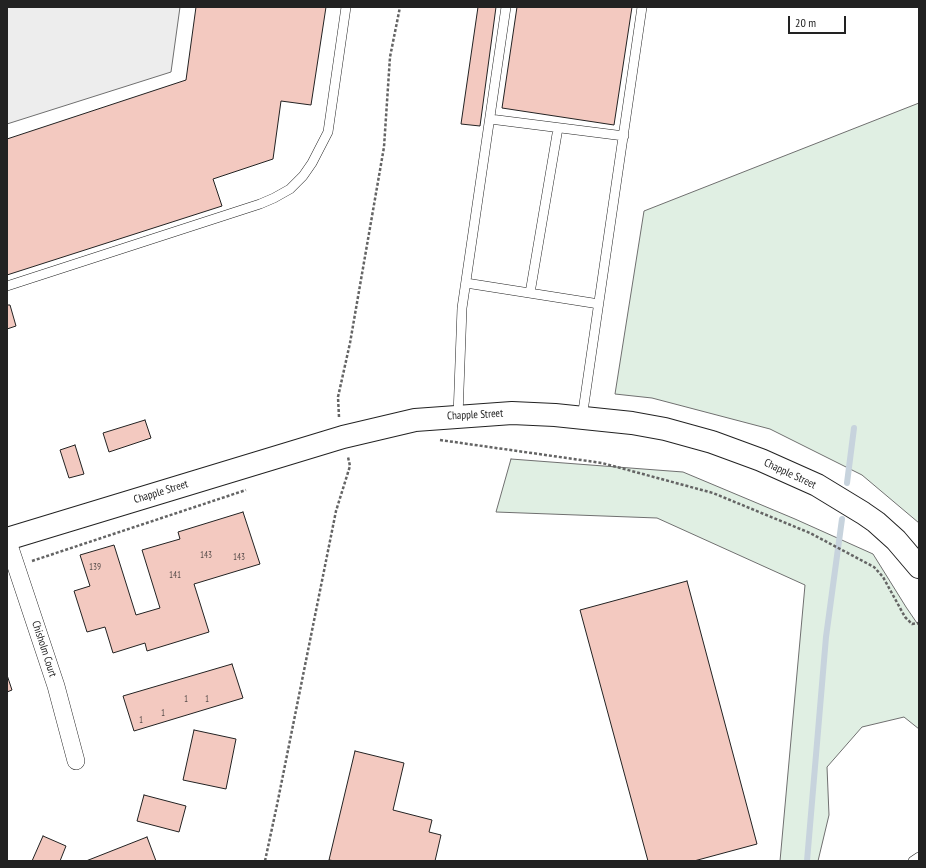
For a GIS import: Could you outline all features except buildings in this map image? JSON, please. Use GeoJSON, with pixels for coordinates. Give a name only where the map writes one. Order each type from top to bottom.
{"type":"FeatureCollection","features":[{"type":"Feature","properties":{"kind":"street","name":"Chapple Street"},"geometry":{"type":"LineString","coordinates":[[7,539],[343,437],[415,420],[512,413],[632,423],[665,429],[732,449],[785,470],[817,485],[863,513],[876,522],[896,540],[919,567]]}},
{"type":"Feature","properties":{"kind":"street","name":"Chisholm Court"},"geometry":{"type":"LineString","coordinates":[[7,539],[56,686],[76,761]]}},
{"type":"Feature","properties":{"kind":"lane"},"geometry":{"type":"LineString","coordinates":[[7,286],[260,204],[290,189],[303,176],[312,163],[328,132],[346,7]]}},
{"type":"Feature","properties":{"kind":"lane"},"geometry":{"type":"LineString","coordinates":[[458,416],[462,308],[506,7]]}},
{"type":"Feature","properties":{"kind":"lane"},"geometry":{"type":"LineString","coordinates":[[582,418],[642,7]]}},
{"type":"Feature","properties":{"kind":"lane"},"geometry":{"type":"LineString","coordinates":[[490,119],[624,136]]}},
{"type":"Feature","properties":{"kind":"lane"},"geometry":{"type":"LineString","coordinates":[[530,293],[558,128]]}},
{"type":"Feature","properties":{"kind":"lane"},"geometry":{"type":"LineString","coordinates":[[466,284],[599,304]]}},
{"type":"Feature","properties":{"kind":"lane"},"geometry":{"type":"LineString","coordinates":[[913,861],[919,857]]}},
{"type":"Feature","properties":{"kind":"path"},"geometry":{"type":"LineString","coordinates":[[440,440],[602,463],[713,493],[810,533],[874,567],[883,577],[905,617],[912,624],[919,623]]}},
{"type":"Feature","properties":{"kind":"path"},"geometry":{"type":"LineString","coordinates":[[341,460],[356,456]]}},
{"type":"Feature","properties":{"kind":"path"},"geometry":{"type":"LineString","coordinates":[[17,566],[247,490]]}},
{"type":"Feature","properties":{"kind":"green space"},"geometry":{"type":"Polygon","coordinates":[[[919,103],[919,523],[862,475],[770,429],[652,398],[615,394],[644,211],[919,103]]]}},
{"type":"Feature","properties":{"kind":"green space"},"geometry":{"type":"Polygon","coordinates":[[[511,459],[683,472],[795,519],[873,554],[919,626],[919,729],[904,717],[862,727],[827,767],[829,815],[818,861],[780,861],[805,585],[657,518],[496,512],[511,459]]]}},
{"type":"Feature","properties":{"kind":"shaded area"},"geometry":{"type":"Polygon","coordinates":[[[7,7],[180,7],[171,72],[7,124],[7,7]]]}},
{"type":"Feature","properties":{"kind":"waterway"},"geometry":{"type":"LineString","coordinates":[[847,483],[854,428]]}},
{"type":"Feature","properties":{"kind":"waterway"},"geometry":{"type":"LineString","coordinates":[[807,861],[826,637],[842,519]]}}]}
